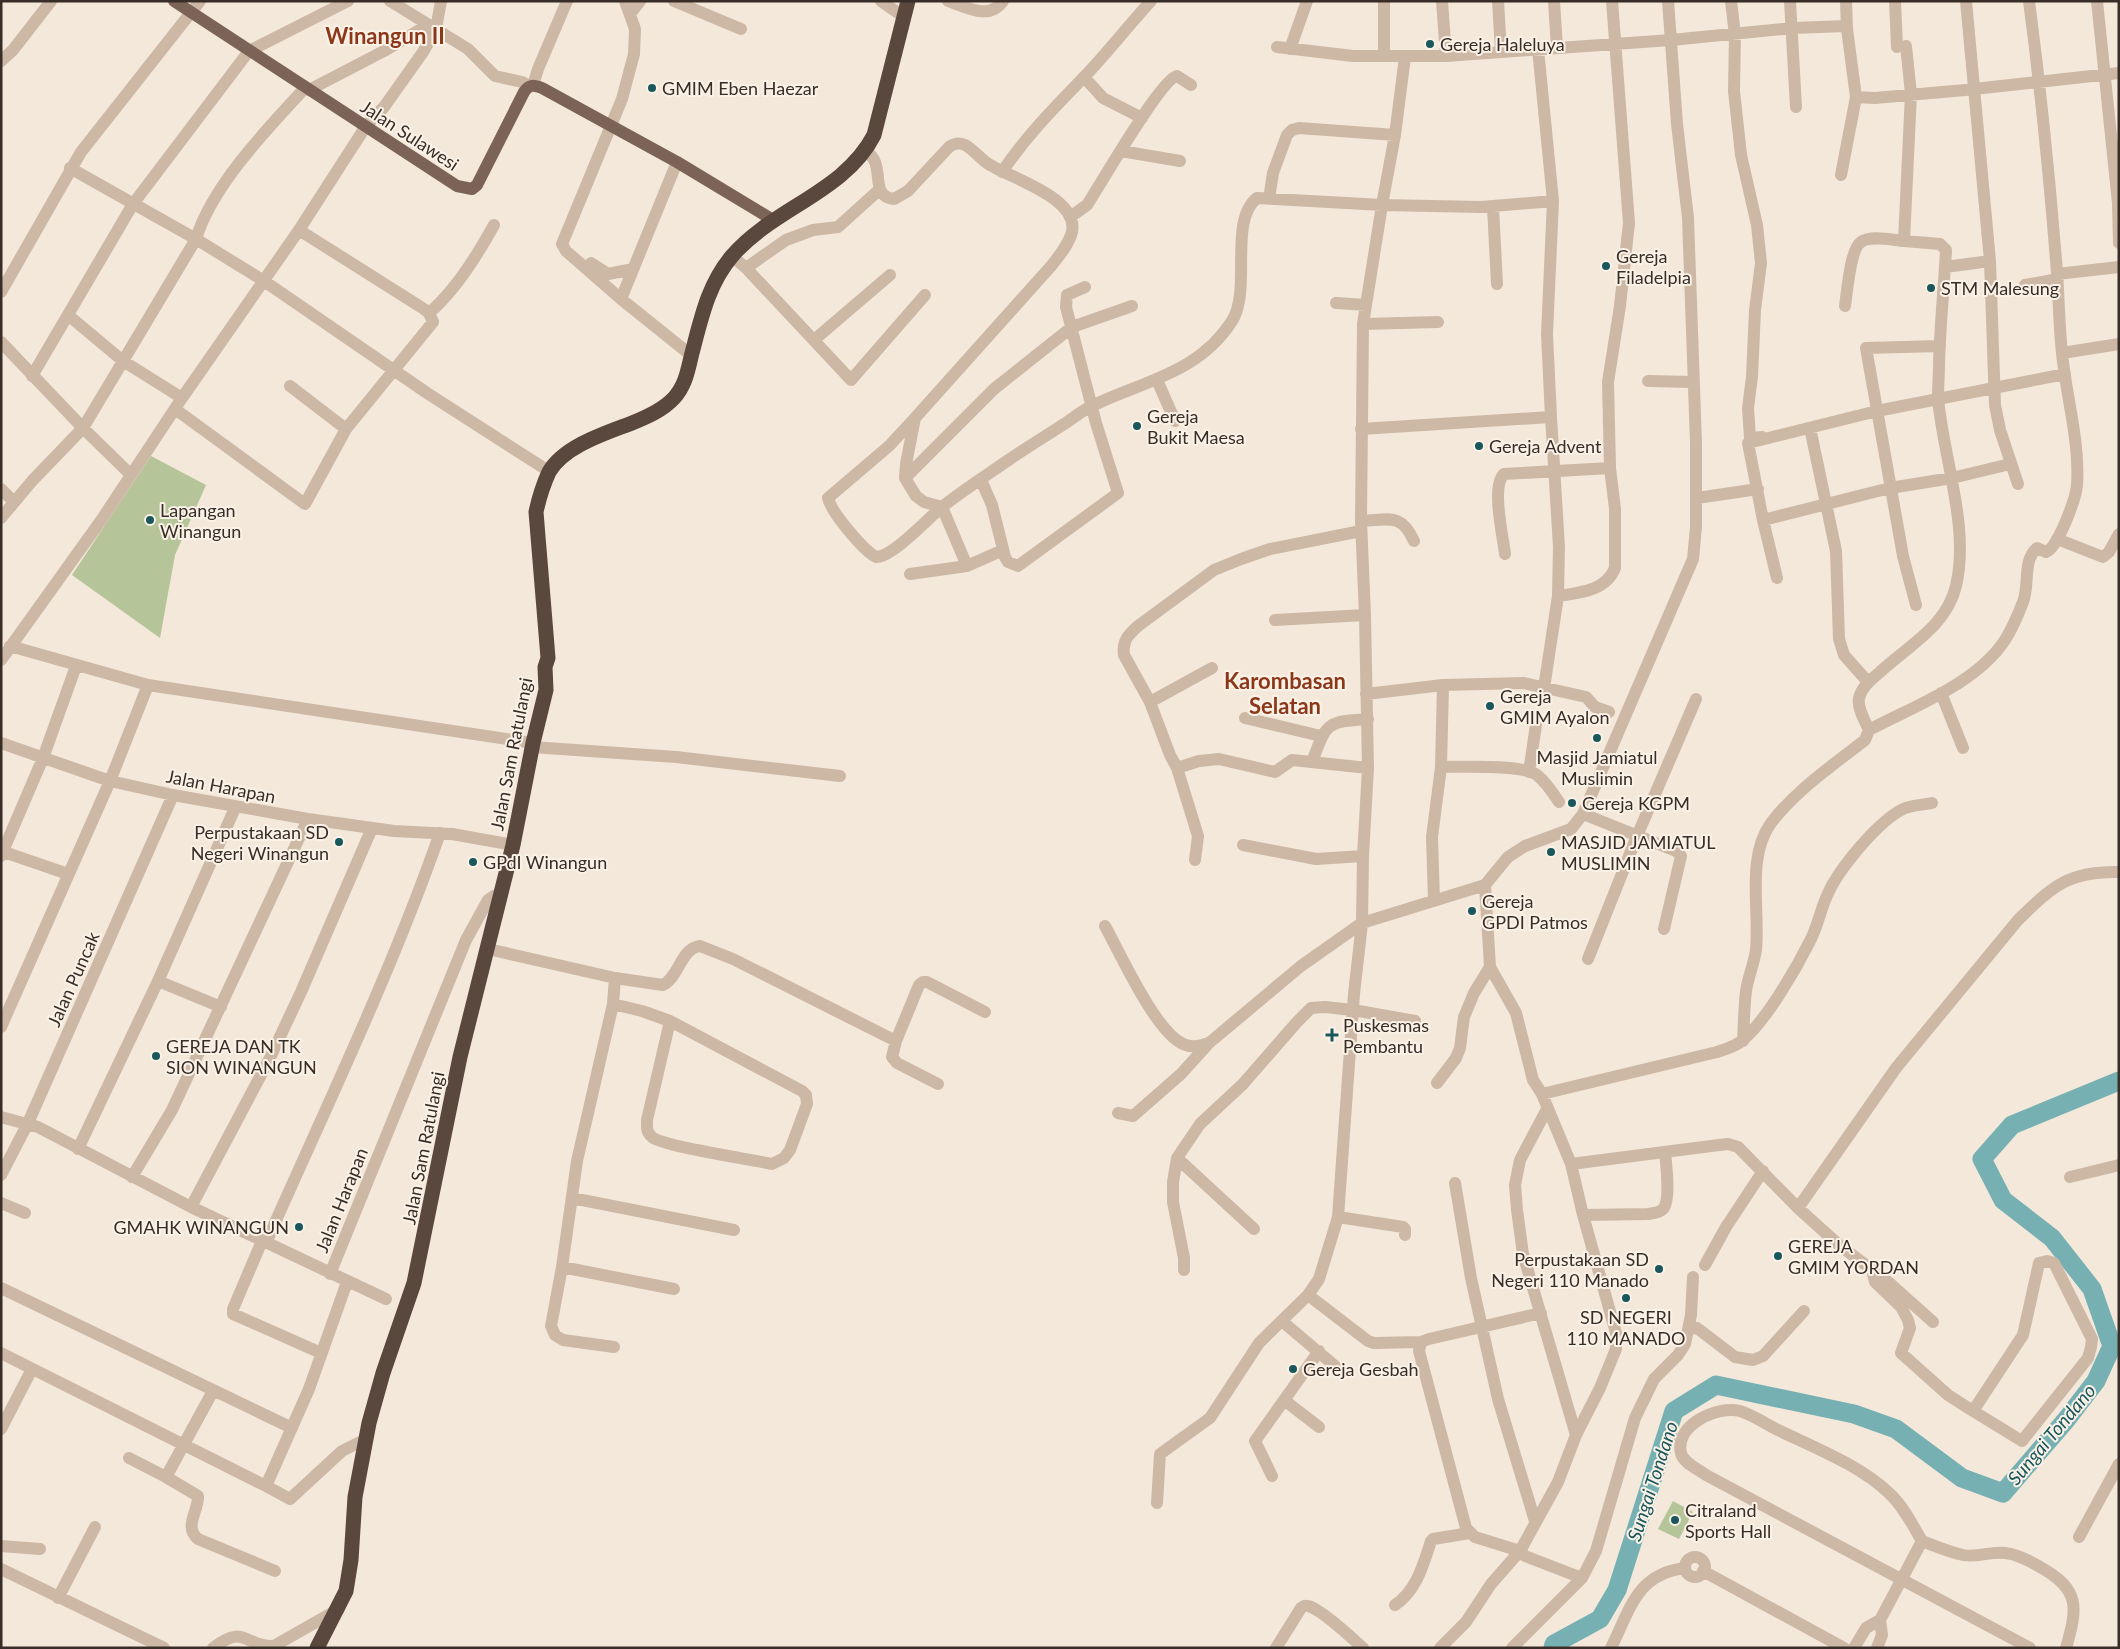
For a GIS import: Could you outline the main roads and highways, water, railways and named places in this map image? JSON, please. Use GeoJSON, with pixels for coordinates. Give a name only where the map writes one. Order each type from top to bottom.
{"type":"FeatureCollection","features":[{"type":"Feature","properties":{"kind":"highway","name":"Jalan Sam Ratulangi"},"geometry":{"type":"LineString","coordinates":[[317,1648],[339,1610],[346,1591],[355,1497],[366,1440],[383,1374],[414,1283],[460,1057],[513,845],[532,745],[546,690],[545,667],[548,658],[536,512],[540,493],[550,472],[576,448],[647,417],[661,409],[674,398],[685,381],[705,305],[714,282],[732,256],[773,220],[841,176],[865,151],[874,135],[908,1]]}},
{"type":"Feature","properties":{"kind":"main road","name":"Jalan Sulawesi"},"geometry":{"type":"LineString","coordinates":[[174,1],[457,186],[472,189],[480,180],[531,86],[542,88],[610,125],[773,220]]}},
{"type":"Feature","properties":{"kind":"waterway","name":"Sungai Tondano"},"geometry":{"type":"LineString","coordinates":[[1553,1648],[1554,1644],[1600,1619],[1617,1590],[1674,1411],[1716,1385],[1854,1414],[1896,1429],[1962,1478],[2003,1493],[2066,1420],[2096,1381],[2112,1346],[2092,1289],[2052,1238],[2003,1200],[1982,1159],[2012,1125],[2119,1081]]}},
{"type":"Feature","properties":{"kind":"place","name":"Gereja Haleluya"},"geometry":{"type":"Point","coordinates":[1430,44]}},
{"type":"Feature","properties":{"kind":"place","name":"GMIM Eben Haezar"},"geometry":{"type":"Point","coordinates":[652,88]}},
{"type":"Feature","properties":{"kind":"place","name":"Gereja Filadelpia"},"geometry":{"type":"Point","coordinates":[1606,266]}},
{"type":"Feature","properties":{"kind":"place","name":"STM Malesung"},"geometry":{"type":"Point","coordinates":[1931,288]}},
{"type":"Feature","properties":{"kind":"place","name":"Gereja Bukit Maesa"},"geometry":{"type":"Point","coordinates":[1137,426]}},
{"type":"Feature","properties":{"kind":"place","name":"Gereja Advent"},"geometry":{"type":"Point","coordinates":[1479,446]}},
{"type":"Feature","properties":{"kind":"place","name":"Lapangan Winangun"},"geometry":{"type":"Point","coordinates":[150,520]}},
{"type":"Feature","properties":{"kind":"place","name":"Gereja GMIM Ayalon"},"geometry":{"type":"Point","coordinates":[1490,706]}},
{"type":"Feature","properties":{"kind":"place","name":"Masjid Jamiatul Muslimin"},"geometry":{"type":"Point","coordinates":[1597,738]}},
{"type":"Feature","properties":{"kind":"place","name":"Gereja KGPM"},"geometry":{"type":"Point","coordinates":[1572,803]}},
{"type":"Feature","properties":{"kind":"place","name":"Perpustakaan SD Negeri Winangun"},"geometry":{"type":"Point","coordinates":[339,842]}},
{"type":"Feature","properties":{"kind":"place","name":"MASJID JAMIATUL MUSLIMIN"},"geometry":{"type":"Point","coordinates":[1551,852]}},
{"type":"Feature","properties":{"kind":"place","name":"GPdI Winangun"},"geometry":{"type":"Point","coordinates":[473,862]}},
{"type":"Feature","properties":{"kind":"place","name":"Gereja GPDI Patmos"},"geometry":{"type":"Point","coordinates":[1472,911]}},
{"type":"Feature","properties":{"kind":"place","name":"Puskesmas Pembantu"},"geometry":{"type":"Point","coordinates":[1332,1035]}},
{"type":"Feature","properties":{"kind":"place","name":"GEREJA DAN TK SION WINANGUN"},"geometry":{"type":"Point","coordinates":[156,1056]}},
{"type":"Feature","properties":{"kind":"place","name":"GMAHK WINANGUN"},"geometry":{"type":"Point","coordinates":[299,1227]}},
{"type":"Feature","properties":{"kind":"place","name":"GEREJA GMIM YORDAN"},"geometry":{"type":"Point","coordinates":[1778,1256]}},
{"type":"Feature","properties":{"kind":"place","name":"Perpustakaan SD Negeri 110 Manado"},"geometry":{"type":"Point","coordinates":[1659,1269]}},
{"type":"Feature","properties":{"kind":"place","name":"SD NEGERI 110 MANADO"},"geometry":{"type":"Point","coordinates":[1626,1298]}},
{"type":"Feature","properties":{"kind":"place","name":"Gereja Gesbah"},"geometry":{"type":"Point","coordinates":[1293,1369]}},
{"type":"Feature","properties":{"kind":"place","name":"Citraland Sports Hall"},"geometry":{"type":"Point","coordinates":[1675,1520]}},
{"type":"Feature","properties":{"kind":"district","name":"Winangun II"},"geometry":{"type":"Point","coordinates":[385,35]}},
{"type":"Feature","properties":{"kind":"district","name":"Karombasan Selatan"},"geometry":{"type":"Point","coordinates":[1285,692]}}]}
